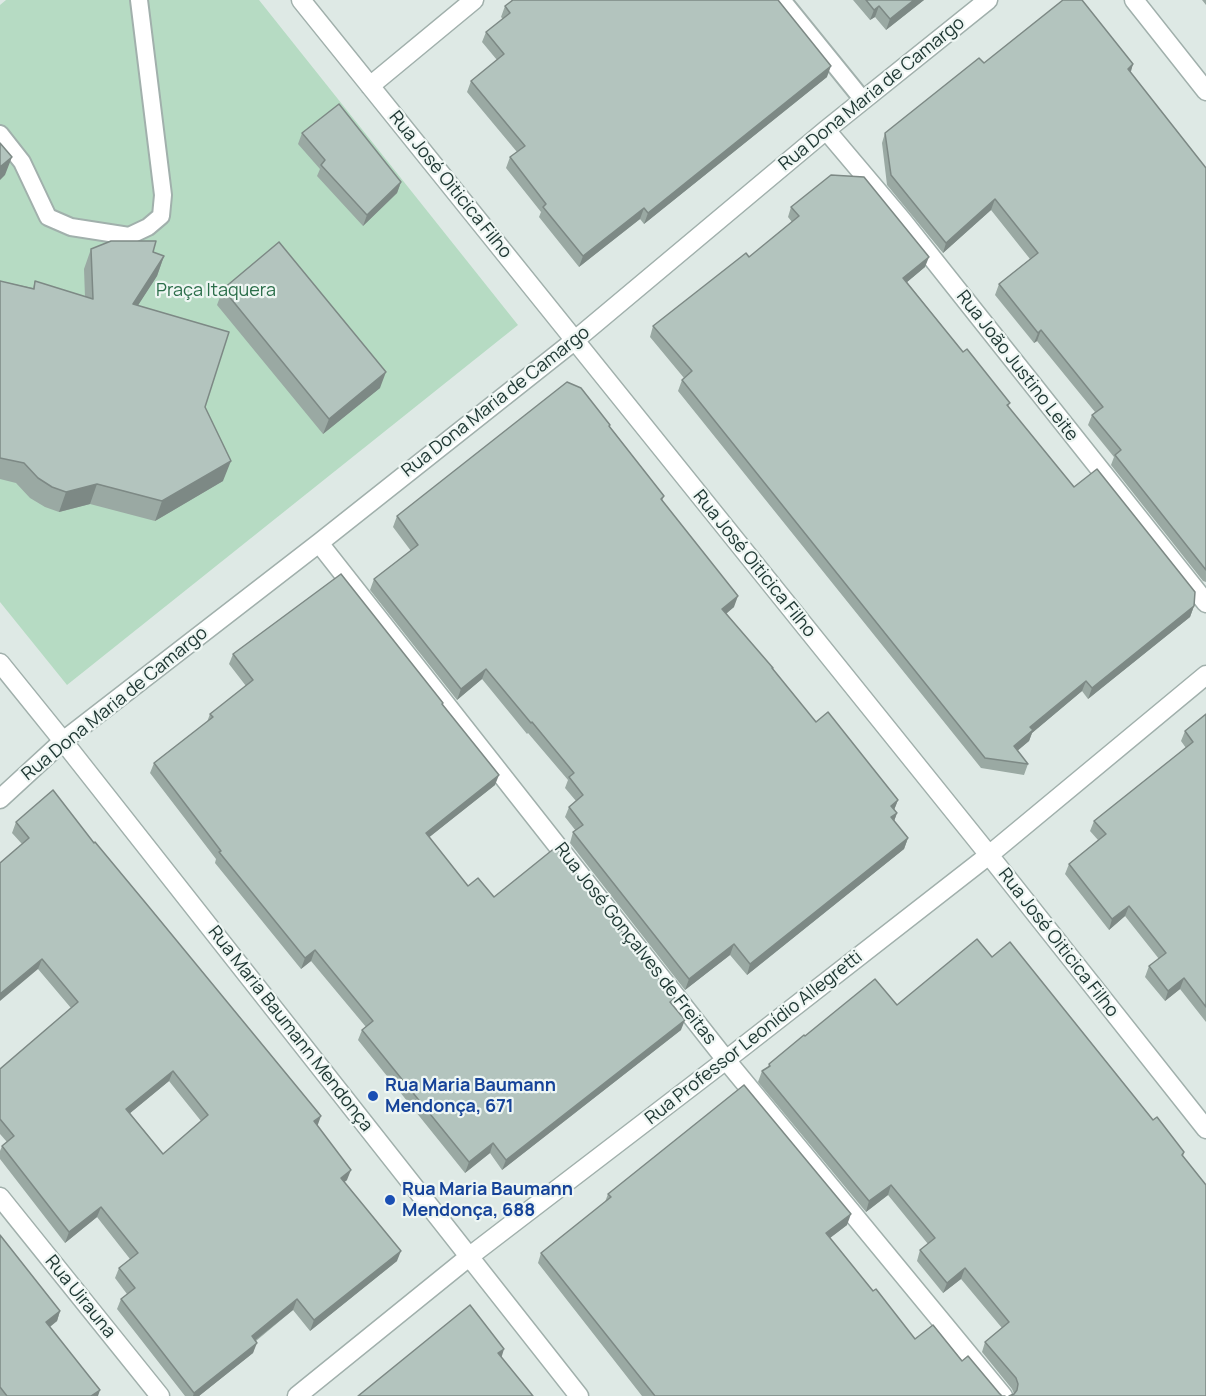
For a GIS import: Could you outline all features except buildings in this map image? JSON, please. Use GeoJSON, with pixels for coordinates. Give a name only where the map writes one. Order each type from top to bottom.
{"type":"FeatureCollection","features":[{"type":"Feature","properties":{"kind":"street","name":"Rua José Oiticica Filho"},"geometry":{"type":"LineString","coordinates":[[301,0],[989,855],[1206,1129]]}},
{"type":"Feature","properties":{"kind":"street"},"geometry":{"type":"LineString","coordinates":[[370,86],[474,0]]}},
{"type":"Feature","properties":{"kind":"street","name":"Rua Dona Maria de Camargo"},"geometry":{"type":"LineString","coordinates":[[0,799],[63,741],[319,543],[574,341],[826,130],[988,0]]}},
{"type":"Feature","properties":{"kind":"street"},"geometry":{"type":"LineString","coordinates":[[1134,0],[1206,91]]}},
{"type":"Feature","properties":{"kind":"street","name":"Rua João Justino Leite"},"geometry":{"type":"LineString","coordinates":[[826,130],[909,230],[1206,603]]}},
{"type":"Feature","properties":{"kind":"street","name":"Rua José Gonçalves de Freitas"},"geometry":{"type":"LineString","coordinates":[[319,543],[726,1060],[1002,1396]]}},
{"type":"Feature","properties":{"kind":"street","name":"Rua Maria Baumann Mendonça"},"geometry":{"type":"LineString","coordinates":[[0,663],[579,1396]]}},
{"type":"Feature","properties":{"kind":"street","name":"Rua Professor Leonídio Allegretti"},"geometry":{"type":"LineString","coordinates":[[297,1396],[470,1256],[989,855],[1206,675]]}},
{"type":"Feature","properties":{"kind":"street","name":"Rua Uirauna"},"geometry":{"type":"LineString","coordinates":[[0,1197],[160,1396]]}},
{"type":"Feature","properties":{"kind":"lane"},"geometry":{"type":"LineString","coordinates":[[0,134],[22,162],[48,218],[71,227],[129,236],[148,227],[161,216],[163,195],[139,0]]}},
{"type":"Feature","properties":{"kind":"lane"},"geometry":{"type":"LineString","coordinates":[[782,0],[863,100]]}},
{"type":"Feature","properties":{"kind":"green space","name":"Praça Itaquera"},"geometry":{"type":"Polygon","coordinates":[[[6,0],[259,0],[518,325],[67,685],[0,602],[0,5],[6,0]]]}},
{"type":"Feature","properties":{"kind":"place","name":"Rua Maria Baumann Mendonça, 671"},"geometry":{"type":"Point","coordinates":[373,1096]}},
{"type":"Feature","properties":{"kind":"place","name":"Rua Maria Baumann Mendonça, 688"},"geometry":{"type":"Point","coordinates":[390,1200]}}]}
